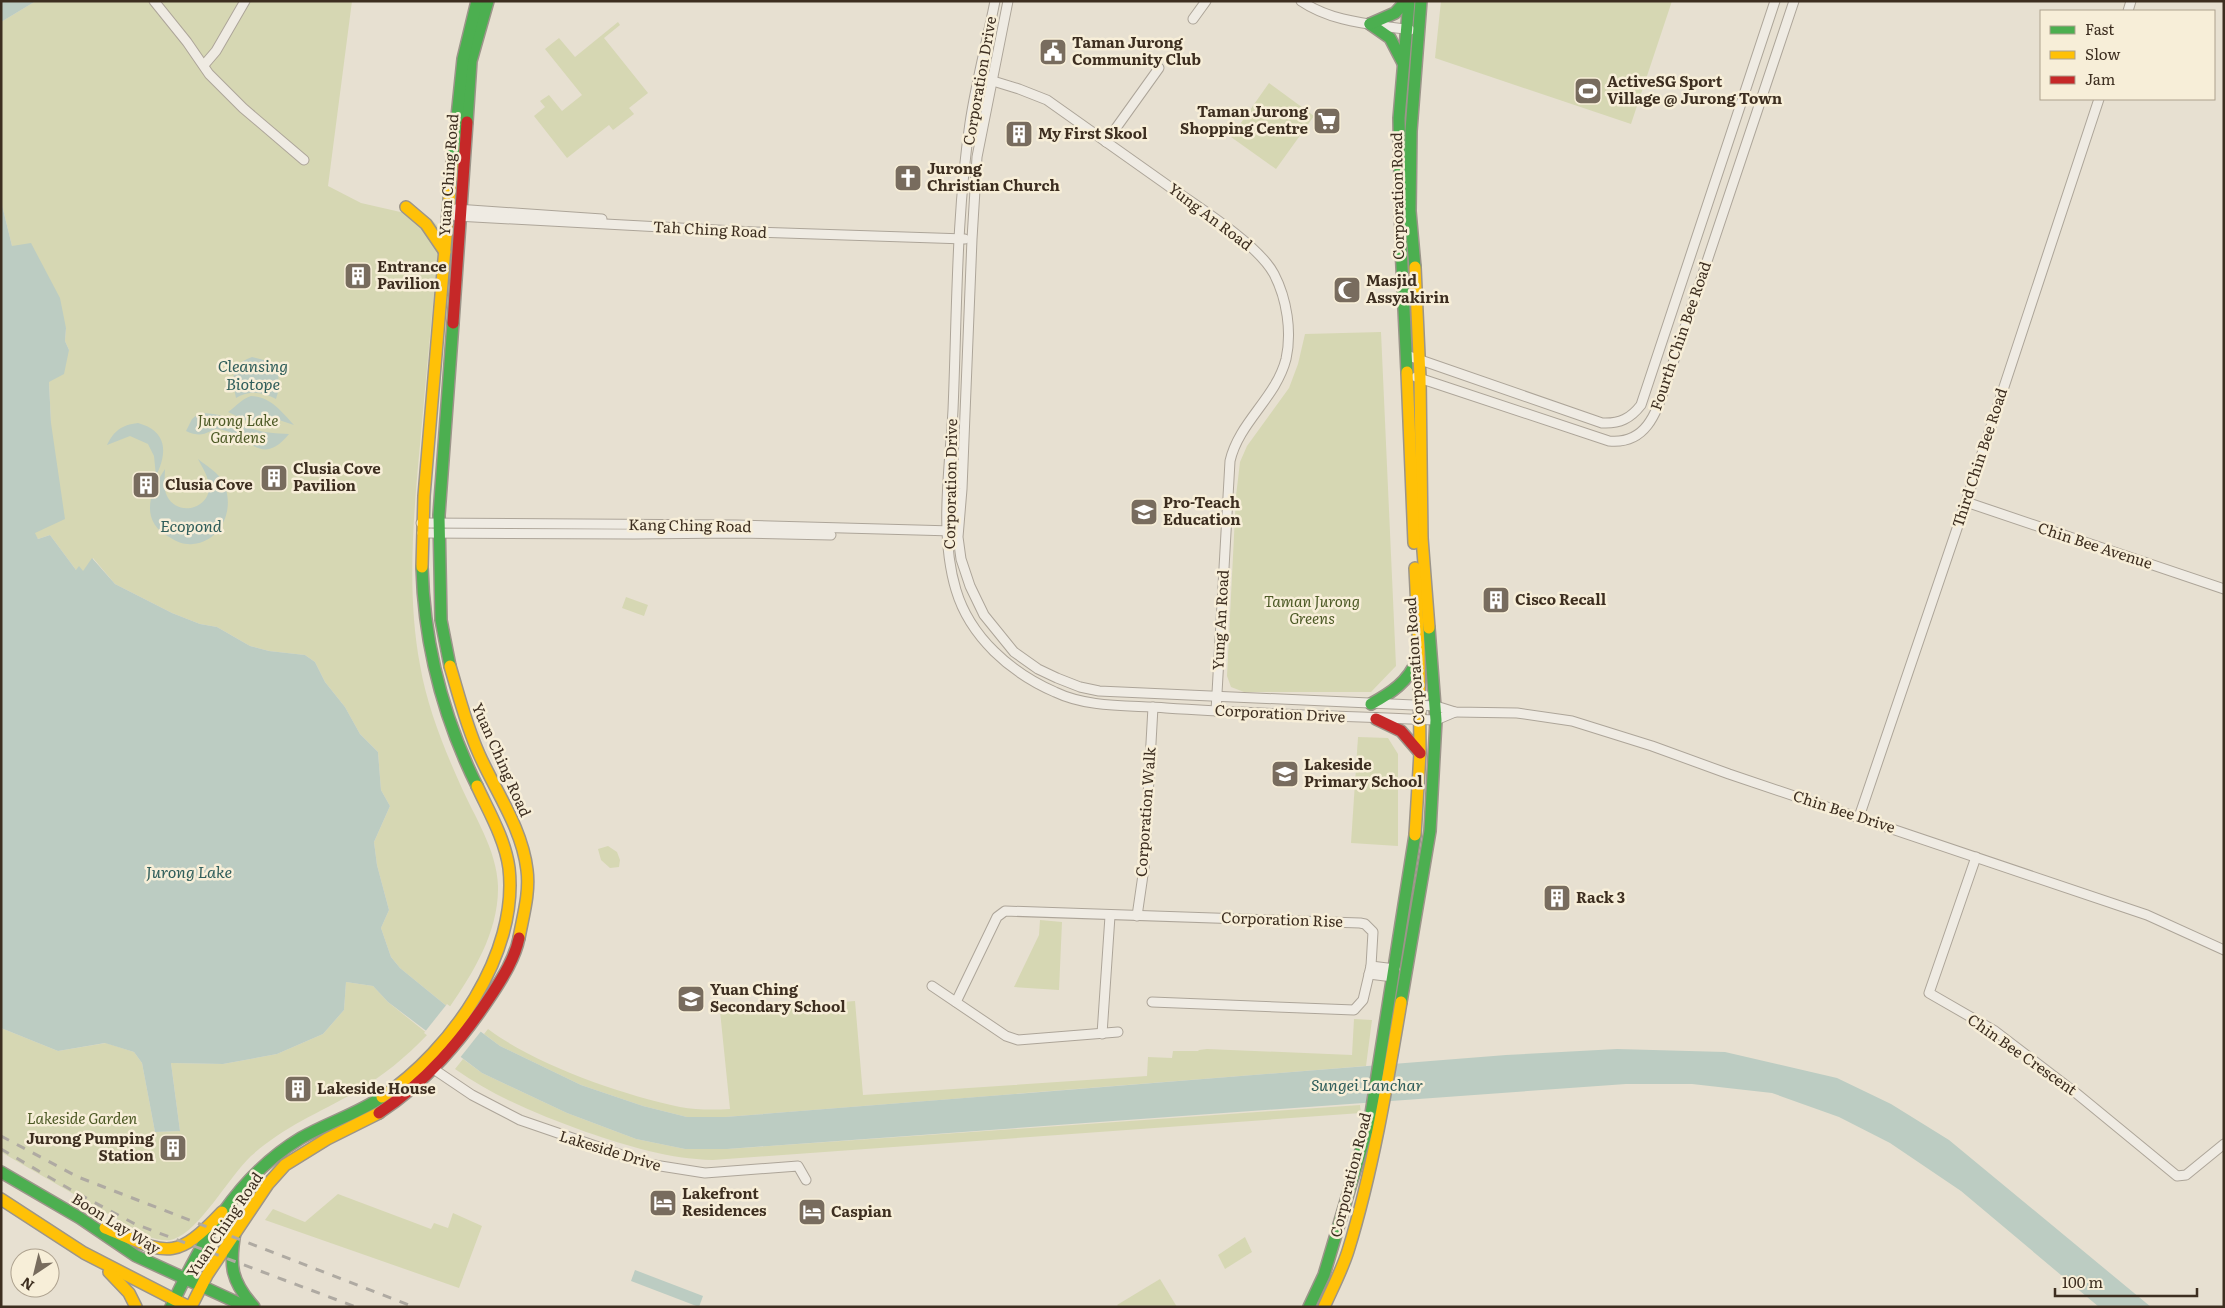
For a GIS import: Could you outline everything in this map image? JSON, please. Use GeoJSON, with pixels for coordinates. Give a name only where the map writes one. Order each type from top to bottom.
{"type":"FeatureCollection","features":[{"type":"Feature","properties":{"kind":"main road","name":"Yuan Ching Road"},"geometry":{"type":"LineString","coordinates":[[445,1049],[488,971],[501,941],[508,914],[511,871],[499,832],[450,725],[428,631],[421,528],[449,212],[458,78],[463,49],[477,1]]}},
{"type":"Feature","properties":{"kind":"main road","name":"Yuan Ching Road"},"geometry":{"type":"LineString","coordinates":[[190,1307],[235,1232],[268,1184],[286,1165],[327,1139],[378,1114],[404,1098],[445,1049],[473,1023],[503,977],[517,949],[528,889],[527,869],[519,836],[479,754],[466,722],[457,695],[442,628],[439,528],[472,61],[488,1]]}},
{"type":"Feature","properties":{"kind":"main road"},"geometry":{"type":"LineString","coordinates":[[1370,24],[1395,13],[1408,1]]}},
{"type":"Feature","properties":{"kind":"main road","name":"Corporation Road"},"geometry":{"type":"LineString","coordinates":[[1309,1307],[1324,1275],[1346,1207],[1371,1110],[1416,829],[1420,753],[1419,650],[1400,246],[1399,118],[1408,1]]}},
{"type":"Feature","properties":{"kind":"main road","name":"Corporation Road"},"geometry":{"type":"LineString","coordinates":[[1324,1307],[1349,1247],[1361,1205],[1383,1110],[1430,831],[1436,706],[1422,538],[1417,291],[1410,211],[1411,130],[1421,1]]}},
{"type":"Feature","properties":{"kind":"main road"},"geometry":{"type":"LineString","coordinates":[[1370,24],[1390,38],[1403,63]]}},
{"type":"Feature","properties":{"kind":"main road"},"geometry":{"type":"LineString","coordinates":[[406,207],[426,224],[445,252]]}},
{"type":"Feature","properties":{"kind":"main road"},"geometry":{"type":"LineString","coordinates":[[428,631],[442,628]]}},
{"type":"Feature","properties":{"kind":"main road"},"geometry":{"type":"LineString","coordinates":[[1370,704],[1403,684],[1412,671],[1419,650]]}},
{"type":"Feature","properties":{"kind":"main road"},"geometry":{"type":"LineString","coordinates":[[1376,719],[1400,728],[1407,734],[1420,753]]}},
{"type":"Feature","properties":{"kind":"main road"},"geometry":{"type":"LineString","coordinates":[[1406,896],[1420,899]]}},
{"type":"Feature","properties":{"kind":"main road","name":"Yuan Ching Road"},"geometry":{"type":"LineString","coordinates":[[172,1303],[183,1279],[222,1212],[252,1176],[277,1155],[315,1130],[379,1100],[430,1066]]}},
{"type":"Feature","properties":{"kind":"main road","name":"Boon Lay Way"},"geometry":{"type":"LineString","coordinates":[[1,1172],[80,1218],[136,1256],[247,1307]]}},
{"type":"Feature","properties":{"kind":"main road"},"geometry":{"type":"LineString","coordinates":[[1,1199],[84,1253],[172,1303],[190,1307]]}},
{"type":"Feature","properties":{"kind":"main road"},"geometry":{"type":"LineString","coordinates":[[80,1218],[145,1246],[159,1250],[172,1250],[193,1241],[208,1229],[222,1212]]}},
{"type":"Feature","properties":{"kind":"main road"},"geometry":{"type":"LineString","coordinates":[[235,1232],[231,1253],[232,1277],[243,1295],[254,1307]]}},
{"type":"Feature","properties":{"kind":"main road"},"geometry":{"type":"LineString","coordinates":[[84,1253],[117,1280],[129,1293],[136,1307]]}},
{"type":"Feature","properties":{"kind":"street"},"geometry":{"type":"LineString","coordinates":[[154,1],[204,65],[208,74],[243,108],[304,160]]}},
{"type":"Feature","properties":{"kind":"street"},"geometry":{"type":"LineString","coordinates":[[204,65],[216,51],[245,1]]}},
{"type":"Feature","properties":{"kind":"street","name":"Corporation Drive"},"geometry":{"type":"LineString","coordinates":[[995,1],[970,122],[960,236],[948,534],[949,561],[956,592],[972,625],[988,646],[1008,663],[1056,693],[1092,703],[1376,719],[1436,720]]}},
{"type":"Feature","properties":{"kind":"street","name":"Corporation Drive"},"geometry":{"type":"LineString","coordinates":[[1008,1],[977,157],[972,236],[963,479],[958,534],[961,559],[970,586],[984,615],[1014,652],[1038,669],[1080,686],[1099,691],[1436,706]]}},
{"type":"Feature","properties":{"kind":"street"},"geometry":{"type":"LineString","coordinates":[[1193,19],[1206,1]]}},
{"type":"Feature","properties":{"kind":"street"},"geometry":{"type":"LineString","coordinates":[[1301,1],[1325,14],[1370,24],[1418,31]]}},
{"type":"Feature","properties":{"kind":"street","name":"Fourth Chin Bee Road"},"geometry":{"type":"LineString","coordinates":[[1406,355],[1602,423],[1623,421],[1633,415],[1641,405],[1775,1]]}},
{"type":"Feature","properties":{"kind":"street","name":"Fourth Chin Bee Road"},"geometry":{"type":"LineString","coordinates":[[1407,374],[1609,441],[1620,442],[1631,439],[1647,426],[1655,414],[1669,376],[1794,1]]}},
{"type":"Feature","properties":{"kind":"street"},"geometry":{"type":"LineString","coordinates":[[1106,142],[1159,68]]}},
{"type":"Feature","properties":{"kind":"street","name":"Yung An Road"},"geometry":{"type":"LineString","coordinates":[[980,78],[1047,100],[1211,216],[1254,250],[1274,274],[1288,319],[1289,342],[1278,381],[1236,441],[1230,461],[1216,711]]}},
{"type":"Feature","properties":{"kind":"street","name":"Third Chin Bee Road"},"geometry":{"type":"LineString","coordinates":[[1859,817],[1966,502],[2099,100]]}},
{"type":"Feature","properties":{"kind":"street","name":"Tah Ching Road"},"geometry":{"type":"LineString","coordinates":[[449,212],[754,232],[972,236]]}},
{"type":"Feature","properties":{"kind":"street","name":"Chin Bee Avenue"},"geometry":{"type":"LineString","coordinates":[[1966,502],[2224,589]]}},
{"type":"Feature","properties":{"kind":"street","name":"Kang Ching Road"},"geometry":{"type":"LineString","coordinates":[[421,528],[764,530],[958,534]]}},
{"type":"Feature","properties":{"kind":"street","name":"Chin Bee Drive"},"geometry":{"type":"LineString","coordinates":[[1436,706],[1455,712],[1516,713],[1572,721],[1652,746],[1729,774],[2147,915],[2224,950]]}},
{"type":"Feature","properties":{"kind":"street","name":"Corporation Walk"},"geometry":{"type":"LineString","coordinates":[[1137,916],[1144,868],[1153,707]]}},
{"type":"Feature","properties":{"kind":"street","name":"Chin Bee Drive"},"geometry":{"type":"LineString","coordinates":[[1436,720],[1455,712]]}},
{"type":"Feature","properties":{"kind":"street","name":"Chin Bee Crescent"},"geometry":{"type":"LineString","coordinates":[[1976,857],[1929,993],[1995,1031],[2076,1093],[2177,1176],[2186,1175],[2224,1144]]}},
{"type":"Feature","properties":{"kind":"street"},"geometry":{"type":"LineString","coordinates":[[956,1002],[1000,913],[1137,916]]}},
{"type":"Feature","properties":{"kind":"street","name":"Corporation Rise"},"geometry":{"type":"LineString","coordinates":[[1137,916],[1153,915],[1365,924],[1373,932],[1374,937],[1370,970],[1363,1000],[1354,1010],[1152,1002]]}},
{"type":"Feature","properties":{"kind":"street"},"geometry":{"type":"LineString","coordinates":[[1102,1034],[1110,916]]}},
{"type":"Feature","properties":{"kind":"street"},"geometry":{"type":"LineString","coordinates":[[1370,970],[1394,973]]}},
{"type":"Feature","properties":{"kind":"street"},"geometry":{"type":"LineString","coordinates":[[932,986],[1006,1036],[1018,1040],[1118,1032]]}},
{"type":"Feature","properties":{"kind":"street","name":"Lakeside Drive"},"geometry":{"type":"LineString","coordinates":[[430,1066],[472,1095],[520,1120],[648,1164],[705,1173],[798,1166],[806,1180]]}},
{"type":"Feature","properties":{"kind":"green space","name":"Jurong Lake Gardens"},"geometry":{"type":"Polygon","coordinates":[[[36,1],[352,1],[328,186],[361,203],[431,219],[440,228],[418,463],[412,579],[413,608],[420,665],[431,711],[454,770],[494,859],[498,886],[497,903],[490,935],[476,965],[449,1008],[400,968],[391,957],[381,928],[389,910],[377,865],[374,842],[390,806],[381,790],[378,752],[360,734],[345,707],[325,682],[315,662],[305,655],[269,651],[250,646],[217,627],[200,624],[172,613],[115,584],[93,558],[83,572],[76,570],[50,535],[38,539],[34,533],[51,423],[49,381],[69,350],[65,341],[66,328],[12,246],[1,201],[1,22],[36,1]]]}},
{"type":"Feature","properties":{"kind":"green space","name":"ActiveSG Sport Village @ Jurong Town"},"geometry":{"type":"Polygon","coordinates":[[[1441,1],[1672,1],[1631,124],[1435,58],[1441,1]]]}},
{"type":"Feature","properties":{"kind":"green space"},"geometry":{"type":"Polygon","coordinates":[[[618,22],[620,25],[604,38],[648,93],[629,108],[634,114],[613,130],[609,125],[567,158],[534,116],[545,107],[540,101],[549,95],[562,111],[582,95],[545,49],[559,38],[575,57],[618,22]]]}},
{"type":"Feature","properties":{"kind":"green space"},"geometry":{"type":"Polygon","coordinates":[[[1269,83],[1314,116],[1276,169],[1231,137],[1269,83]]]}},
{"type":"Feature","properties":{"kind":"green space","name":"Taman Jurong Greens"},"geometry":{"type":"Polygon","coordinates":[[[1381,332],[1396,666],[1371,692],[1244,692],[1231,687],[1227,676],[1236,496],[1240,462],[1247,446],[1289,388],[1298,364],[1305,334],[1381,332]]]}},
{"type":"Feature","properties":{"kind":"green space"},"geometry":{"type":"Polygon","coordinates":[[[626,597],[648,605],[644,616],[622,608],[626,597]]]}},
{"type":"Feature","properties":{"kind":"green space"},"geometry":{"type":"Polygon","coordinates":[[[1358,737],[1388,738],[1398,754],[1398,846],[1351,843],[1358,737]]]}},
{"type":"Feature","properties":{"kind":"green space"},"geometry":{"type":"Polygon","coordinates":[[[608,846],[617,852],[620,860],[619,867],[610,868],[601,860],[598,849],[608,846]]]}},
{"type":"Feature","properties":{"kind":"green space"},"geometry":{"type":"Polygon","coordinates":[[[1040,920],[1062,922],[1059,990],[1014,987],[1039,935],[1040,920]]]}},
{"type":"Feature","properties":{"kind":"green space","name":"Lakeside Garden"},"geometry":{"type":"Polygon","coordinates":[[[346,982],[373,986],[388,1002],[428,1034],[402,1059],[374,1080],[288,1129],[263,1146],[242,1166],[204,1215],[184,1234],[174,1239],[165,1240],[148,1237],[1,1152],[1,1028],[58,1051],[106,1043],[134,1052],[142,1063],[155,1132],[180,1131],[171,1063],[223,1064],[277,1054],[323,1034],[344,1010],[346,982]]]}},
{"type":"Feature","properties":{"kind":"green space"},"geometry":{"type":"Polygon","coordinates":[[[855,1001],[863,1095],[1147,1076],[1148,1057],[1172,1058],[1173,1051],[1207,1049],[1352,1055],[1354,1019],[1372,1020],[1366,1066],[725,1117],[687,1117],[643,1106],[581,1085],[500,1046],[484,1034],[488,1029],[530,1055],[554,1066],[631,1094],[686,1108],[705,1110],[730,1109],[720,1011],[855,1001]]]}},
{"type":"Feature","properties":{"kind":"green space"},"geometry":{"type":"Polygon","coordinates":[[[463,1059],[482,1073],[567,1113],[636,1139],[685,1149],[727,1149],[1360,1105],[1361,1113],[713,1160],[681,1157],[633,1147],[586,1132],[535,1112],[486,1089],[455,1069],[463,1059]]]}},
{"type":"Feature","properties":{"kind":"green space"},"geometry":{"type":"Polygon","coordinates":[[[338,1194],[431,1229],[434,1223],[448,1228],[453,1213],[482,1226],[459,1288],[265,1220],[273,1209],[305,1222],[338,1194]]]}},
{"type":"Feature","properties":{"kind":"green space"},"geometry":{"type":"Polygon","coordinates":[[[1245,1237],[1252,1252],[1225,1269],[1218,1255],[1245,1237]]]}},
{"type":"Feature","properties":{"kind":"green space"},"geometry":{"type":"Polygon","coordinates":[[[1160,1279],[1177,1307],[1119,1307],[1117,1305],[1160,1279]]]}},
{"type":"Feature","properties":{"kind":"water"},"geometry":{"type":"Polygon","coordinates":[[[1,1],[36,1],[1,22],[1,1]]]}},
{"type":"Feature","properties":{"kind":"water","name":"Jurong Lake"},"geometry":{"type":"Polygon","coordinates":[[[1,201],[12,246],[31,243],[60,298],[66,328],[65,341],[69,350],[64,374],[49,382],[51,423],[65,519],[35,533],[38,539],[50,535],[76,570],[79,566],[83,571],[92,558],[115,584],[172,613],[200,624],[217,627],[250,646],[269,651],[305,655],[315,662],[325,682],[345,707],[360,734],[378,752],[381,790],[390,806],[374,842],[377,865],[389,910],[381,928],[391,957],[400,968],[500,1046],[581,1085],[643,1106],[687,1117],[725,1117],[1506,1055],[1617,1049],[1725,1052],[1837,1078],[1891,1104],[1949,1140],[2151,1307],[2099,1307],[1961,1191],[1890,1143],[1839,1117],[1772,1093],[1692,1084],[1626,1084],[727,1149],[685,1149],[636,1139],[567,1113],[482,1073],[388,1002],[373,986],[346,982],[344,1010],[323,1034],[277,1054],[223,1064],[171,1063],[180,1131],[155,1132],[142,1063],[134,1052],[105,1043],[58,1051],[1,1028],[1,201]]]}},
{"type":"Feature","properties":{"kind":"water","name":"Cleansing Biotope"},"geometry":{"type":"Polygon","coordinates":[[[252,357],[268,361],[278,370],[279,389],[276,399],[256,393],[241,395],[236,398],[234,373],[240,364],[252,357]]]}},
{"type":"Feature","properties":{"kind":"water"},"geometry":{"type":"Polygon","coordinates":[[[251,396],[270,402],[294,425],[276,419],[249,422],[228,412],[241,401],[251,396]]]}},
{"type":"Feature","properties":{"kind":"water"},"geometry":{"type":"Polygon","coordinates":[[[199,413],[221,416],[260,431],[289,434],[271,449],[263,449],[223,430],[218,429],[203,434],[193,434],[186,431],[192,419],[199,413]]]}},
{"type":"Feature","properties":{"kind":"water"},"geometry":{"type":"Polygon","coordinates":[[[138,423],[155,431],[160,437],[163,451],[156,476],[154,456],[148,444],[130,436],[107,445],[112,436],[119,430],[127,425],[138,423]]]}},
{"type":"Feature","properties":{"kind":"water","name":"Ecopond"},"geometry":{"type":"Polygon","coordinates":[[[198,459],[221,479],[228,499],[227,509],[225,519],[213,536],[204,541],[187,544],[176,541],[154,524],[150,506],[151,497],[165,469],[165,490],[172,503],[186,508],[200,504],[209,492],[209,484],[198,459]]]}},
{"type":"Feature","properties":{"kind":"water"},"geometry":{"type":"Polygon","coordinates":[[[635,1270],[703,1296],[699,1307],[631,1281],[635,1270]]]}},
{"type":"Feature","properties":{"kind":"pier"},"geometry":{"type":"Polygon","coordinates":[[[447,1004],[482,1030],[459,1059],[424,1033],[447,1004]]]}},
{"type":"Feature","properties":{"kind":"railway"},"geometry":{"type":"LineString","coordinates":[[1,1136],[78,1177],[414,1307]]}},
{"type":"Feature","properties":{"kind":"railway"},"geometry":{"type":"LineString","coordinates":[[1,1149],[135,1224],[356,1307]]}},
{"type":"Feature","properties":{"kind":"traffic: fast"},"geometry":{"type":"LineString","coordinates":[[452,165],[463,59],[477,1]]}},
{"type":"Feature","properties":{"kind":"traffic: fast"},"geometry":{"type":"LineString","coordinates":[[467,122],[471,61],[488,1]]}},
{"type":"Feature","properties":{"kind":"traffic: fast"},"geometry":{"type":"LineString","coordinates":[[1370,24],[1395,13],[1406,1]]}},
{"type":"Feature","properties":{"kind":"traffic: fast"},"geometry":{"type":"LineString","coordinates":[[1407,372],[1401,246],[1399,118],[1409,1]]}},
{"type":"Feature","properties":{"kind":"traffic: fast"},"geometry":{"type":"LineString","coordinates":[[1415,267],[1410,211],[1411,131],[1421,1]]}},
{"type":"Feature","properties":{"kind":"traffic: fast"},"geometry":{"type":"LineString","coordinates":[[1370,24],[1390,38],[1403,63]]}},
{"type":"Feature","properties":{"kind":"traffic: fast"},"geometry":{"type":"LineString","coordinates":[[450,666],[441,620],[439,515],[453,323]]}},
{"type":"Feature","properties":{"kind":"traffic: fast"},"geometry":{"type":"LineString","coordinates":[[422,567],[427,624],[437,680],[454,734],[477,786]]}},
{"type":"Feature","properties":{"kind":"traffic: fast"},"geometry":{"type":"LineString","coordinates":[[1401,1002],[1430,831],[1436,720],[1429,628]]}},
{"type":"Feature","properties":{"kind":"traffic: fast"},"geometry":{"type":"LineString","coordinates":[[1371,704],[1404,681],[1417,660]]}},
{"type":"Feature","properties":{"kind":"traffic: fast"},"geometry":{"type":"LineString","coordinates":[[1309,1307],[1324,1275],[1370,1120],[1415,835]]}},
{"type":"Feature","properties":{"kind":"traffic: fast"},"geometry":{"type":"LineString","coordinates":[[171,1307],[195,1258],[223,1212],[239,1191],[258,1172],[278,1154],[301,1138],[382,1097]]}},
{"type":"Feature","properties":{"kind":"traffic: fast"},"geometry":{"type":"LineString","coordinates":[[1,1172],[80,1218],[136,1256],[247,1307]]}},
{"type":"Feature","properties":{"kind":"traffic: fast"},"geometry":{"type":"LineString","coordinates":[[235,1232],[232,1264],[236,1281],[254,1307]]}},
{"type":"Feature","properties":{"kind":"traffic: slow"},"geometry":{"type":"LineString","coordinates":[[422,567],[424,496],[452,165]]}},
{"type":"Feature","properties":{"kind":"traffic: slow"},"geometry":{"type":"LineString","coordinates":[[406,207],[426,224],[445,252]]}},
{"type":"Feature","properties":{"kind":"traffic: slow"},"geometry":{"type":"LineString","coordinates":[[1415,267],[1420,378],[1422,538],[1429,628]]}},
{"type":"Feature","properties":{"kind":"traffic: slow"},"geometry":{"type":"LineString","coordinates":[[1407,372],[1414,543]]}},
{"type":"Feature","properties":{"kind":"traffic: slow"},"geometry":{"type":"LineString","coordinates":[[1415,568],[1419,650],[1420,753],[1415,835]]}},
{"type":"Feature","properties":{"kind":"traffic: slow"},"geometry":{"type":"LineString","coordinates":[[450,666],[474,743],[508,810],[524,855],[528,887],[519,938]]}},
{"type":"Feature","properties":{"kind":"traffic: slow"},"geometry":{"type":"LineString","coordinates":[[382,1097],[408,1077],[432,1054],[455,1027],[475,998],[491,966],[503,934],[509,901],[509,868],[500,836],[477,786]]}},
{"type":"Feature","properties":{"kind":"traffic: slow"},"geometry":{"type":"LineString","coordinates":[[1324,1307],[1346,1258],[1365,1190],[1385,1096],[1401,1002]]}},
{"type":"Feature","properties":{"kind":"traffic: slow"},"geometry":{"type":"LineString","coordinates":[[191,1307],[207,1275],[268,1184],[285,1165],[327,1139],[379,1113]]}},
{"type":"Feature","properties":{"kind":"traffic: slow"},"geometry":{"type":"LineString","coordinates":[[1,1199],[84,1253],[189,1307]]}},
{"type":"Feature","properties":{"kind":"traffic: slow"},"geometry":{"type":"LineString","coordinates":[[105,1228],[156,1248],[168,1249],[180,1247],[192,1240],[222,1212]]}},
{"type":"Feature","properties":{"kind":"traffic: slow"},"geometry":{"type":"LineString","coordinates":[[109,1272],[129,1293],[136,1307]]}},
{"type":"Feature","properties":{"kind":"traffic: jam"},"geometry":{"type":"LineString","coordinates":[[453,323],[467,122]]}},
{"type":"Feature","properties":{"kind":"traffic: jam"},"geometry":{"type":"LineString","coordinates":[[1376,719],[1401,731],[1420,753]]}},
{"type":"Feature","properties":{"kind":"traffic: jam"},"geometry":{"type":"LineString","coordinates":[[379,1113],[412,1088],[442,1060],[468,1028],[492,994],[512,960],[519,938]]}},
{"type":"Feature","properties":{"kind":"place","name":"Taman Jurong Community Club"},"geometry":{"type":"Point","coordinates":[1053,52]}},
{"type":"Feature","properties":{"kind":"place","name":"ActiveSG Sport Village @ Jurong Town"},"geometry":{"type":"Point","coordinates":[1588,91]}},
{"type":"Feature","properties":{"kind":"place","name":"Taman Jurong Shopping Centre"},"geometry":{"type":"Point","coordinates":[1327,121]}},
{"type":"Feature","properties":{"kind":"place","name":"My First Skool"},"geometry":{"type":"Point","coordinates":[1019,134]}},
{"type":"Feature","properties":{"kind":"place","name":"Jurong Christian Church"},"geometry":{"type":"Point","coordinates":[908,178]}},
{"type":"Feature","properties":{"kind":"place","name":"Entrance Pavilion"},"geometry":{"type":"Point","coordinates":[358,276]}},
{"type":"Feature","properties":{"kind":"place","name":"Masjid Assyakirin"},"geometry":{"type":"Point","coordinates":[1347,290]}},
{"type":"Feature","properties":{"kind":"place","name":"Clusia Cove Pavilion"},"geometry":{"type":"Point","coordinates":[274,478]}},
{"type":"Feature","properties":{"kind":"place","name":"Clusia Cove"},"geometry":{"type":"Point","coordinates":[146,485]}},
{"type":"Feature","properties":{"kind":"place","name":"Pro-Teach Education"},"geometry":{"type":"Point","coordinates":[1144,512]}},
{"type":"Feature","properties":{"kind":"place","name":"Cisco Recall"},"geometry":{"type":"Point","coordinates":[1496,600]}},
{"type":"Feature","properties":{"kind":"place","name":"Lakeside Primary School"},"geometry":{"type":"Point","coordinates":[1285,774]}},
{"type":"Feature","properties":{"kind":"place","name":"Rack 3"},"geometry":{"type":"Point","coordinates":[1557,898]}},
{"type":"Feature","properties":{"kind":"place","name":"Yuan Ching Secondary School"},"geometry":{"type":"Point","coordinates":[691,999]}},
{"type":"Feature","properties":{"kind":"place","name":"Lakeside House"},"geometry":{"type":"Point","coordinates":[298,1089]}},
{"type":"Feature","properties":{"kind":"place","name":"Jurong Pumping Station"},"geometry":{"type":"Point","coordinates":[173,1148]}},
{"type":"Feature","properties":{"kind":"place","name":"Lakefront Residences"},"geometry":{"type":"Point","coordinates":[663,1203]}},
{"type":"Feature","properties":{"kind":"place","name":"Caspian"},"geometry":{"type":"Point","coordinates":[812,1212]}},
{"type":"Feature","properties":{"kind":"water label","name":"Sungei Lanchar"},"geometry":{"type":"Point","coordinates":[1367,1085]}}]}
